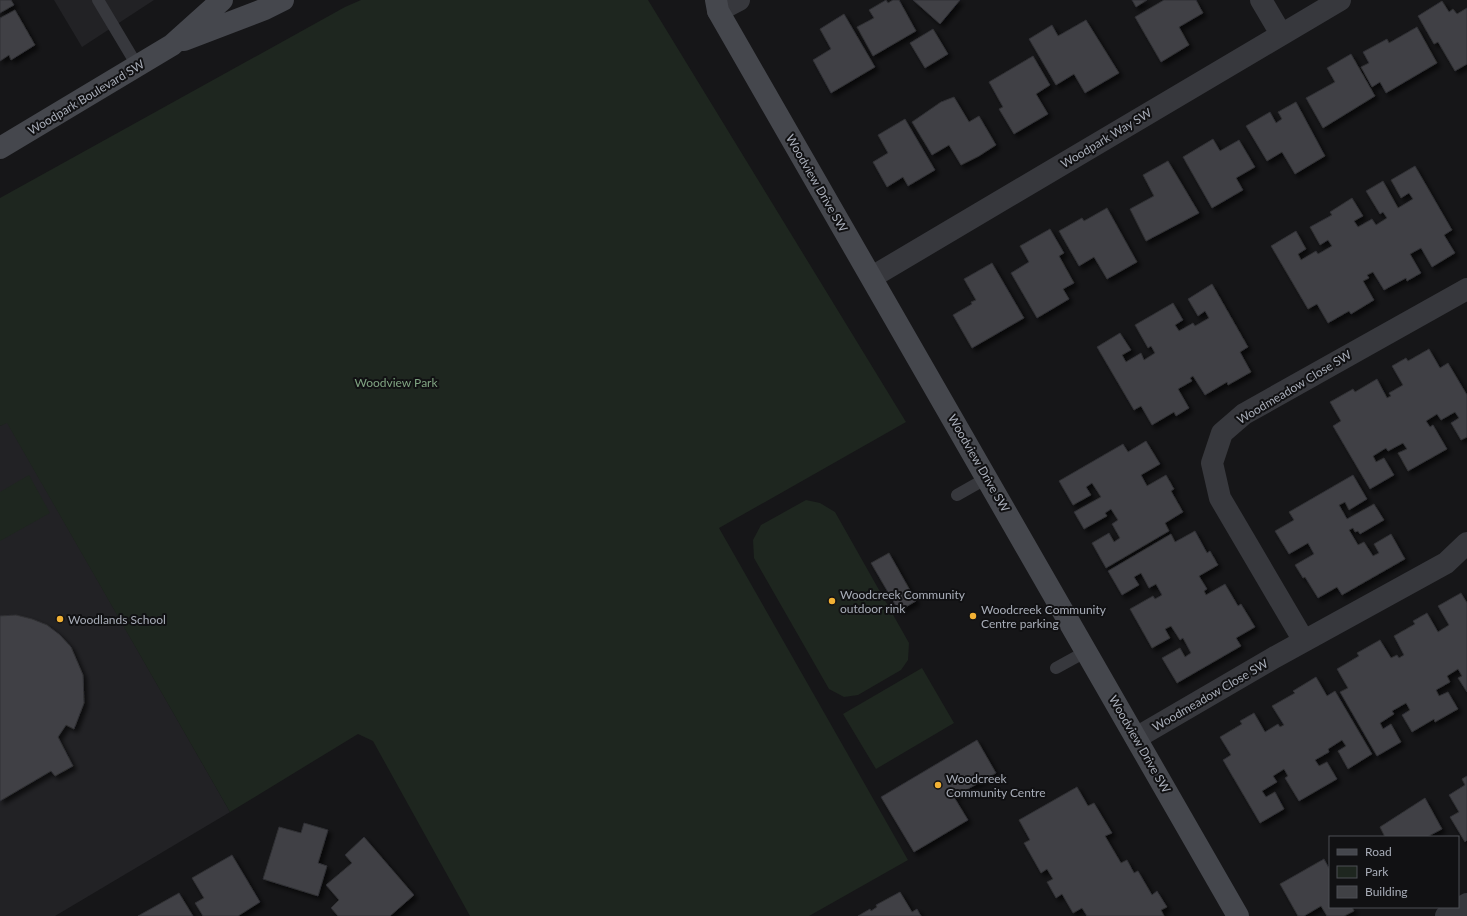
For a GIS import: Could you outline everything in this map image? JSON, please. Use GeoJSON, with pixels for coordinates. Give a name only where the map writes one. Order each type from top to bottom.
{"type":"FeatureCollection","features":[{"type":"Feature","properties":{"kind":"street","name":"Woodpark Boulevard SW"},"geometry":{"type":"LineString","coordinates":[[0,148],[138,67],[172,45],[222,0]]}},
{"type":"Feature","properties":{"kind":"street","name":"Woodpark Boulevard SW"},"geometry":{"type":"LineString","coordinates":[[172,45],[265,9],[283,0]]}},
{"type":"Feature","properties":{"kind":"street"},"geometry":{"type":"LineString","coordinates":[[713,4],[739,0]]}},
{"type":"Feature","properties":{"kind":"street"},"geometry":{"type":"LineString","coordinates":[[1261,0],[1281,34]]}},
{"type":"Feature","properties":{"kind":"street","name":"Woodpark Way SW"},"geometry":{"type":"LineString","coordinates":[[872,277],[1340,0]]}},
{"type":"Feature","properties":{"kind":"street","name":"Woodview Drive SW"},"geometry":{"type":"LineString","coordinates":[[713,4],[872,277],[1238,916]]}},
{"type":"Feature","properties":{"kind":"street","name":"Woodmeadow Close SW"},"geometry":{"type":"LineString","coordinates":[[1304,641],[1220,498],[1212,463],[1222,433],[1244,414],[1467,289]]}},
{"type":"Feature","properties":{"kind":"street","name":"Woodmeadow Close SW"},"geometry":{"type":"LineString","coordinates":[[1136,738],[1304,641],[1446,563],[1467,543]]}},
{"type":"Feature","properties":{"kind":"street"},"geometry":{"type":"LineString","coordinates":[[1446,916],[1467,904]]}},
{"type":"Feature","properties":{"kind":"lane"},"geometry":{"type":"LineString","coordinates":[[98,0],[138,67]]}},
{"type":"Feature","properties":{"kind":"lane"},"geometry":{"type":"LineString","coordinates":[[957,495],[987,478]]}},
{"type":"Feature","properties":{"kind":"lane"},"geometry":{"type":"LineString","coordinates":[[1056,668],[1087,651]]}},
{"type":"Feature","properties":{"kind":"shaded area"},"geometry":{"type":"Polygon","coordinates":[[[54,0],[154,0],[82,47],[54,0]]]}},
{"type":"Feature","properties":{"kind":"shaded area","name":"Woodlands School"},"geometry":{"type":"Polygon","coordinates":[[[7,422],[230,812],[55,916],[0,916],[0,426],[7,422]]]}},
{"type":"Feature","properties":{"kind":"green space","name":"Woodview Park"},"geometry":{"type":"Polygon","coordinates":[[[361,0],[648,0],[906,422],[719,528],[908,860],[809,916],[470,916],[373,741],[358,734],[230,812],[7,423],[0,426],[0,198],[345,7],[361,0]]]}},
{"type":"Feature","properties":{"kind":"green space"},"geometry":{"type":"Polygon","coordinates":[[[29,475],[50,513],[0,541],[0,492],[29,475]]]}},
{"type":"Feature","properties":{"kind":"green space","name":"Woodcreek Community outdoor rink"},"geometry":{"type":"Polygon","coordinates":[[[806,500],[820,503],[835,512],[909,643],[908,660],[901,670],[858,695],[844,697],[829,689],[754,558],[753,540],[761,525],[806,500]]]}},
{"type":"Feature","properties":{"kind":"green space"},"geometry":{"type":"Polygon","coordinates":[[[922,668],[954,723],[876,769],[843,714],[922,668]]]}},
{"type":"Feature","properties":{"kind":"building"},"geometry":{"type":"Polygon","coordinates":[[[0,0],[11,0],[14,5],[0,13],[0,0]]]}},
{"type":"Feature","properties":{"kind":"building"},"geometry":{"type":"Polygon","coordinates":[[[886,0],[888,3],[893,0],[899,0],[916,31],[873,56],[857,27],[874,18],[869,10],[886,0]]]}},
{"type":"Feature","properties":{"kind":"building"},"geometry":{"type":"Polygon","coordinates":[[[913,0],[960,0],[940,24],[913,0]]]}},
{"type":"Feature","properties":{"kind":"building"},"geometry":{"type":"Polygon","coordinates":[[[1132,0],[1147,0],[1136,7],[1132,0]]]}},
{"type":"Feature","properties":{"kind":"building"},"geometry":{"type":"Polygon","coordinates":[[[1164,0],[1196,0],[1203,13],[1179,27],[1189,45],[1161,62],[1135,17],[1164,0]]]}},
{"type":"Feature","properties":{"kind":"building"},"geometry":{"type":"Polygon","coordinates":[[[1442,1],[1449,12],[1453,9],[1457,14],[1467,8],[1467,64],[1455,71],[1438,42],[1434,44],[1418,16],[1442,1]]]}},
{"type":"Feature","properties":{"kind":"building"},"geometry":{"type":"Polygon","coordinates":[[[15,10],[35,45],[11,60],[9,55],[0,61],[0,18],[15,10]]]}},
{"type":"Feature","properties":{"kind":"building"},"geometry":{"type":"Polygon","coordinates":[[[844,14],[875,67],[831,93],[813,60],[831,49],[820,29],[844,14]]]}},
{"type":"Feature","properties":{"kind":"building"},"geometry":{"type":"Polygon","coordinates":[[[1086,20],[1119,73],[1085,93],[1074,74],[1056,85],[1029,39],[1052,25],[1058,36],[1086,20]]]}},
{"type":"Feature","properties":{"kind":"building"},"geometry":{"type":"Polygon","coordinates":[[[1417,27],[1437,63],[1386,93],[1380,82],[1372,87],[1361,67],[1369,63],[1363,52],[1387,39],[1389,43],[1417,27]]]}},
{"type":"Feature","properties":{"kind":"building"},"geometry":{"type":"Polygon","coordinates":[[[933,29],[948,54],[925,68],[910,43],[933,29]]]}},
{"type":"Feature","properties":{"kind":"building"},"geometry":{"type":"Polygon","coordinates":[[[1351,54],[1375,96],[1323,128],[1306,98],[1335,82],[1327,68],[1351,54]]]}},
{"type":"Feature","properties":{"kind":"building"},"geometry":{"type":"Polygon","coordinates":[[[1033,56],[1050,85],[1036,94],[1048,114],[1014,134],[999,109],[1003,107],[989,82],[1033,56]]]}},
{"type":"Feature","properties":{"kind":"building"},"geometry":{"type":"Polygon","coordinates":[[[954,97],[969,122],[979,116],[996,145],[961,165],[949,145],[932,155],[912,122],[941,102],[954,97]]]}},
{"type":"Feature","properties":{"kind":"building"},"geometry":{"type":"Polygon","coordinates":[[[1296,102],[1325,156],[1295,174],[1282,152],[1267,161],[1246,126],[1270,112],[1276,123],[1282,119],[1278,112],[1296,102]]]}},
{"type":"Feature","properties":{"kind":"building"},"geometry":{"type":"Polygon","coordinates":[[[905,119],[935,170],[908,186],[903,177],[887,187],[873,162],[888,153],[878,135],[905,119]]]}},
{"type":"Feature","properties":{"kind":"building"},"geometry":{"type":"Polygon","coordinates":[[[1213,139],[1220,151],[1239,140],[1255,167],[1236,178],[1243,190],[1212,208],[1183,157],[1213,139]]]}},
{"type":"Feature","properties":{"kind":"building"},"geometry":{"type":"Polygon","coordinates":[[[1168,161],[1199,213],[1146,241],[1130,209],[1154,196],[1143,175],[1168,161]]]}},
{"type":"Feature","properties":{"kind":"building"},"geometry":{"type":"Polygon","coordinates":[[[1415,166],[1452,230],[1444,235],[1455,253],[1432,267],[1421,248],[1410,254],[1421,273],[1407,281],[1406,278],[1384,290],[1373,272],[1367,275],[1369,278],[1363,281],[1374,300],[1351,314],[1349,311],[1328,323],[1317,304],[1308,309],[1271,246],[1296,231],[1306,249],[1298,254],[1301,260],[1316,251],[1318,254],[1332,246],[1328,240],[1320,245],[1310,227],[1332,215],[1330,212],[1352,198],[1363,216],[1354,221],[1358,227],[1372,219],[1376,225],[1387,218],[1383,212],[1380,214],[1366,191],[1383,181],[1398,208],[1413,199],[1409,193],[1401,198],[1391,180],[1415,166]]]}},
{"type":"Feature","properties":{"kind":"building"},"geometry":{"type":"Polygon","coordinates":[[[1107,208],[1137,262],[1107,279],[1094,257],[1079,266],[1059,231],[1082,218],[1084,221],[1107,208]]]}},
{"type":"Feature","properties":{"kind":"building"},"geometry":{"type":"Polygon","coordinates":[[[1050,229],[1064,253],[1059,256],[1074,283],[1063,289],[1069,299],[1037,318],[1011,273],[1029,262],[1020,246],[1050,229]]]}},
{"type":"Feature","properties":{"kind":"building"},"geometry":{"type":"Polygon","coordinates":[[[992,263],[1024,318],[972,348],[953,315],[976,300],[964,279],[992,263]]]}},
{"type":"Feature","properties":{"kind":"building"},"geometry":{"type":"Polygon","coordinates":[[[1212,284],[1248,347],[1240,352],[1251,372],[1228,385],[1227,382],[1205,395],[1193,376],[1190,378],[1192,381],[1178,389],[1189,408],[1176,416],[1174,412],[1152,425],[1141,406],[1134,410],[1097,347],[1120,333],[1131,350],[1122,355],[1126,362],[1141,353],[1144,360],[1155,353],[1151,346],[1148,348],[1135,325],[1173,303],[1183,320],[1175,325],[1179,331],[1193,323],[1195,326],[1209,318],[1205,311],[1198,316],[1188,299],[1212,284]]]}},
{"type":"Feature","properties":{"kind":"building"},"geometry":{"type":"Polygon","coordinates":[[[1429,349],[1440,368],[1448,363],[1467,395],[1467,437],[1461,440],[1451,423],[1459,418],[1455,412],[1441,420],[1437,414],[1426,421],[1430,427],[1433,425],[1447,449],[1408,471],[1398,453],[1407,449],[1403,443],[1388,451],[1386,448],[1373,456],[1376,462],[1384,458],[1394,475],[1370,489],[1333,426],[1341,421],[1330,402],[1353,389],[1355,392],[1377,379],[1387,398],[1391,396],[1389,393],[1403,385],[1392,366],[1406,358],[1408,361],[1429,349]]]}},
{"type":"Feature","properties":{"kind":"building"},"geometry":{"type":"Polygon","coordinates":[[[1146,441],[1160,464],[1141,475],[1147,486],[1166,475],[1174,489],[1171,491],[1183,512],[1165,523],[1169,531],[1106,568],[1092,543],[1109,533],[1114,542],[1120,538],[1112,524],[1118,520],[1111,509],[1105,513],[1107,516],[1084,529],[1074,512],[1101,497],[1092,483],[1086,487],[1091,495],[1073,505],[1059,481],[1123,444],[1128,452],[1146,441]]]}},
{"type":"Feature","properties":{"kind":"building"},"geometry":{"type":"Polygon","coordinates":[[[1353,475],[1367,499],[1349,510],[1345,502],[1339,505],[1347,519],[1374,504],[1384,520],[1360,534],[1358,531],[1355,532],[1353,528],[1349,530],[1358,545],[1364,542],[1373,556],[1379,553],[1374,544],[1391,534],[1405,559],[1342,595],[1337,587],[1318,598],[1305,577],[1303,578],[1295,565],[1314,554],[1308,543],[1289,554],[1275,531],[1294,520],[1289,512],[1353,475]]]}},
{"type":"Feature","properties":{"kind":"building"},"geometry":{"type":"Polygon","coordinates":[[[1195,531],[1207,553],[1210,551],[1218,565],[1199,576],[1207,589],[1204,591],[1206,595],[1225,584],[1238,606],[1241,604],[1255,627],[1236,638],[1241,646],[1177,683],[1162,658],[1180,648],[1185,657],[1191,653],[1183,638],[1180,640],[1171,626],[1165,629],[1170,638],[1152,648],[1130,609],[1153,596],[1155,599],[1162,595],[1156,584],[1149,588],[1141,573],[1134,577],[1139,585],[1122,595],[1108,571],[1171,534],[1175,542],[1195,531]]]}},
{"type":"Feature","properties":{"kind":"building"},"geometry":{"type":"Polygon","coordinates":[[[889,553],[916,601],[899,611],[871,563],[889,553]]]}},
{"type":"Feature","properties":{"kind":"building"},"geometry":{"type":"Polygon","coordinates":[[[1461,593],[1467,603],[1467,692],[1458,678],[1462,676],[1458,669],[1447,676],[1450,682],[1436,690],[1439,696],[1448,692],[1458,709],[1435,722],[1434,719],[1412,732],[1402,715],[1410,710],[1406,703],[1392,711],[1394,714],[1380,723],[1383,729],[1391,724],[1401,742],[1377,756],[1340,692],[1348,688],[1337,669],[1359,656],[1357,653],[1380,640],[1391,658],[1397,655],[1399,658],[1404,655],[1394,636],[1415,624],[1413,621],[1427,613],[1438,632],[1449,625],[1438,606],[1461,593]]]}},
{"type":"Feature","properties":{"kind":"building"},"geometry":{"type":"Polygon","coordinates":[[[16,615],[47,625],[60,635],[71,647],[83,675],[84,703],[74,729],[66,725],[58,737],[73,766],[55,776],[51,771],[0,801],[0,616],[16,615]]]}},
{"type":"Feature","properties":{"kind":"building"},"geometry":{"type":"Polygon","coordinates":[[[1316,677],[1327,696],[1335,691],[1372,754],[1348,769],[1338,751],[1346,746],[1342,740],[1328,749],[1329,752],[1315,760],[1319,766],[1327,762],[1337,779],[1299,801],[1285,778],[1288,776],[1284,769],[1273,776],[1277,782],[1262,791],[1266,797],[1275,792],[1284,809],[1260,823],[1223,760],[1231,755],[1220,737],[1242,724],[1240,721],[1254,713],[1265,732],[1278,724],[1280,727],[1284,725],[1272,706],[1295,693],[1293,691],[1316,677]]]}},
{"type":"Feature","properties":{"kind":"building","name":"Woodcreek Community Centre"},"geometry":{"type":"Polygon","coordinates":[[[977,740],[996,773],[954,797],[968,820],[914,852],[881,797],[977,740]]]}},
{"type":"Feature","properties":{"kind":"building"},"geometry":{"type":"Polygon","coordinates":[[[1467,776],[1467,840],[1465,842],[1450,817],[1459,812],[1449,795],[1465,785],[1462,779],[1467,776]]]}},
{"type":"Feature","properties":{"kind":"building"},"geometry":{"type":"Polygon","coordinates":[[[1077,787],[1088,806],[1094,803],[1112,833],[1105,836],[1121,863],[1127,860],[1134,873],[1138,871],[1152,895],[1157,891],[1167,907],[1161,910],[1164,916],[1087,916],[1082,908],[1073,913],[1062,894],[1056,898],[1047,882],[1053,879],[1047,869],[1041,873],[1024,843],[1030,840],[1019,820],[1077,787]]]}},
{"type":"Feature","properties":{"kind":"building"},"geometry":{"type":"Polygon","coordinates":[[[1425,798],[1442,829],[1429,836],[1384,836],[1380,827],[1425,798]]]}},
{"type":"Feature","properties":{"kind":"building"},"geometry":{"type":"Polygon","coordinates":[[[304,823],[328,830],[318,863],[327,866],[318,896],[263,879],[279,827],[301,833],[304,823]]]}},
{"type":"Feature","properties":{"kind":"building"},"geometry":{"type":"Polygon","coordinates":[[[364,837],[414,895],[390,916],[338,916],[331,908],[339,900],[326,885],[352,863],[345,855],[364,837]]]}},
{"type":"Feature","properties":{"kind":"building"},"geometry":{"type":"Polygon","coordinates":[[[232,855],[260,902],[238,916],[203,916],[195,903],[204,898],[192,878],[232,855]]]}},
{"type":"Feature","properties":{"kind":"building"},"geometry":{"type":"Polygon","coordinates":[[[1324,859],[1329,868],[1329,908],[1352,908],[1354,911],[1344,916],[1327,916],[1321,906],[1304,916],[1298,916],[1280,884],[1324,859]]]}},
{"type":"Feature","properties":{"kind":"building"},"geometry":{"type":"Polygon","coordinates":[[[900,892],[912,912],[917,909],[921,916],[858,916],[870,909],[871,911],[877,907],[876,905],[900,892]]]}},
{"type":"Feature","properties":{"kind":"building"},"geometry":{"type":"Polygon","coordinates":[[[179,893],[193,916],[138,916],[163,902],[179,893]]]}},
{"type":"Feature","properties":{"kind":"place","name":"Woodcreek Community outdoor rink"},"geometry":{"type":"Point","coordinates":[832,601]}},
{"type":"Feature","properties":{"kind":"place","name":"Woodcreek Community Centre parking"},"geometry":{"type":"Point","coordinates":[973,616]}},
{"type":"Feature","properties":{"kind":"place","name":"Woodlands School"},"geometry":{"type":"Point","coordinates":[60,619]}},
{"type":"Feature","properties":{"kind":"place","name":"Woodcreek Community Centre"},"geometry":{"type":"Point","coordinates":[938,785]}}]}
